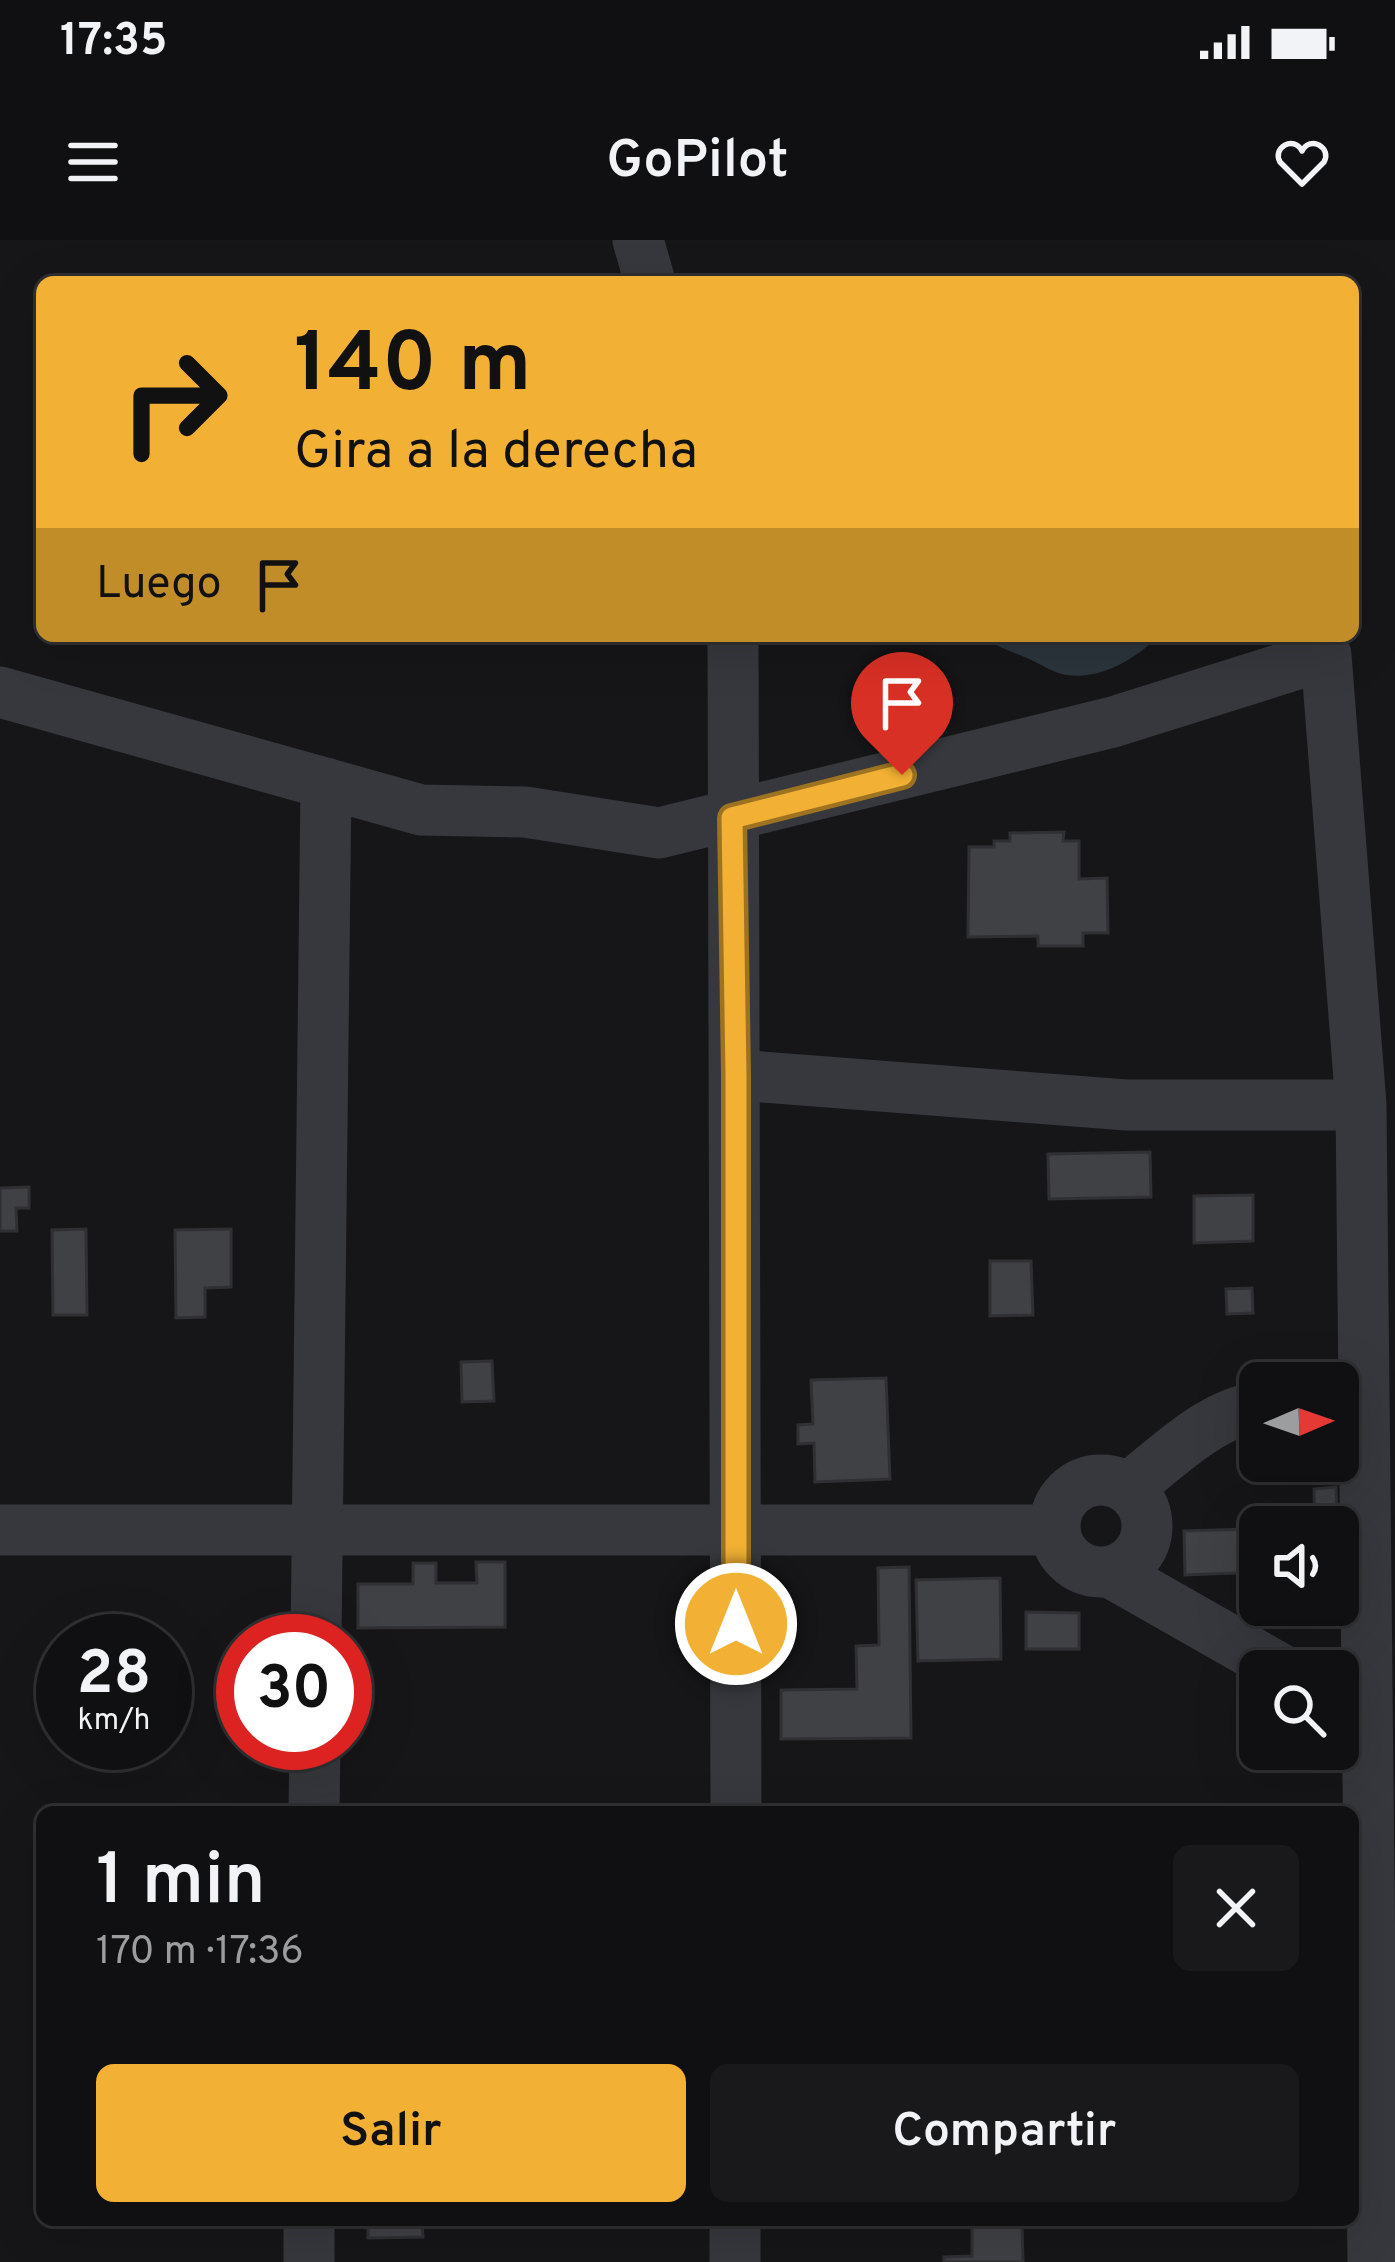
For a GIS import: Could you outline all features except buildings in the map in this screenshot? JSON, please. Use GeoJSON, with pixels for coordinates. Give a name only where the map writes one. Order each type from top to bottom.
{"type":"FeatureCollection","features":[{"type":"Feature","properties":{"kind":"street"},"geometry":{"type":"LineString","coordinates":[[638,240],[648,276]]}},
{"type":"Feature","properties":{"kind":"street"},"geometry":{"type":"LineString","coordinates":[[733,642],[736,1806]]}},
{"type":"Feature","properties":{"kind":"street"},"geometry":{"type":"LineString","coordinates":[[0,692],[421,810],[525,812],[659,833],[1113,722],[1326,655],[1361,1106],[1353,1362]]}},
{"type":"Feature","properties":{"kind":"street"},"geometry":{"type":"LineString","coordinates":[[316,1614],[326,783]]}},
{"type":"Feature","properties":{"kind":"street"},"geometry":{"type":"LineString","coordinates":[[736,1075],[1126,1105],[1361,1106]]}},
{"type":"Feature","properties":{"kind":"street"},"geometry":{"type":"LineString","coordinates":[[1128,1488],[1220,1418],[1239,1410]]}},
{"type":"Feature","properties":{"kind":"street"},"geometry":{"type":"LineString","coordinates":[[1100,1480],[1114,1481],[1139,1499],[1147,1528],[1144,1543],[1125,1567],[1095,1573],[1067,1558],[1054,1530],[1062,1501],[1072,1490],[1100,1480]]}},
{"type":"Feature","properties":{"kind":"street"},"geometry":{"type":"LineString","coordinates":[[1352,1482],[1353,1650]]}},
{"type":"Feature","properties":{"kind":"street"},"geometry":{"type":"LineString","coordinates":[[0,1530],[1054,1530]]}},
{"type":"Feature","properties":{"kind":"street"},"geometry":{"type":"LineString","coordinates":[[1110,1572],[1247,1650]]}},
{"type":"Feature","properties":{"kind":"street"},"geometry":{"type":"LineString","coordinates":[[314,1806],[315,1770]]}},
{"type":"Feature","properties":{"kind":"street"},"geometry":{"type":"LineString","coordinates":[[1356,1770],[1357,1806]]}},
{"type":"Feature","properties":{"kind":"street"},"geometry":{"type":"LineString","coordinates":[[1359,1877],[1373,2262]]}},
{"type":"Feature","properties":{"kind":"street"},"geometry":{"type":"LineString","coordinates":[[309,2226],[309,2262]]}},
{"type":"Feature","properties":{"kind":"street"},"geometry":{"type":"LineString","coordinates":[[735,2226],[735,2262]]}},
{"type":"Feature","properties":{"kind":"shaded area"},"geometry":{"type":"Polygon","coordinates":[[[993,642],[1152,642],[1115,667],[1075,676],[993,642]]]}},
{"type":"Feature","properties":{"kind":"route"},"geometry":{"type":"LineString","coordinates":[[736,1624],[732,818],[902,775]]}}]}
